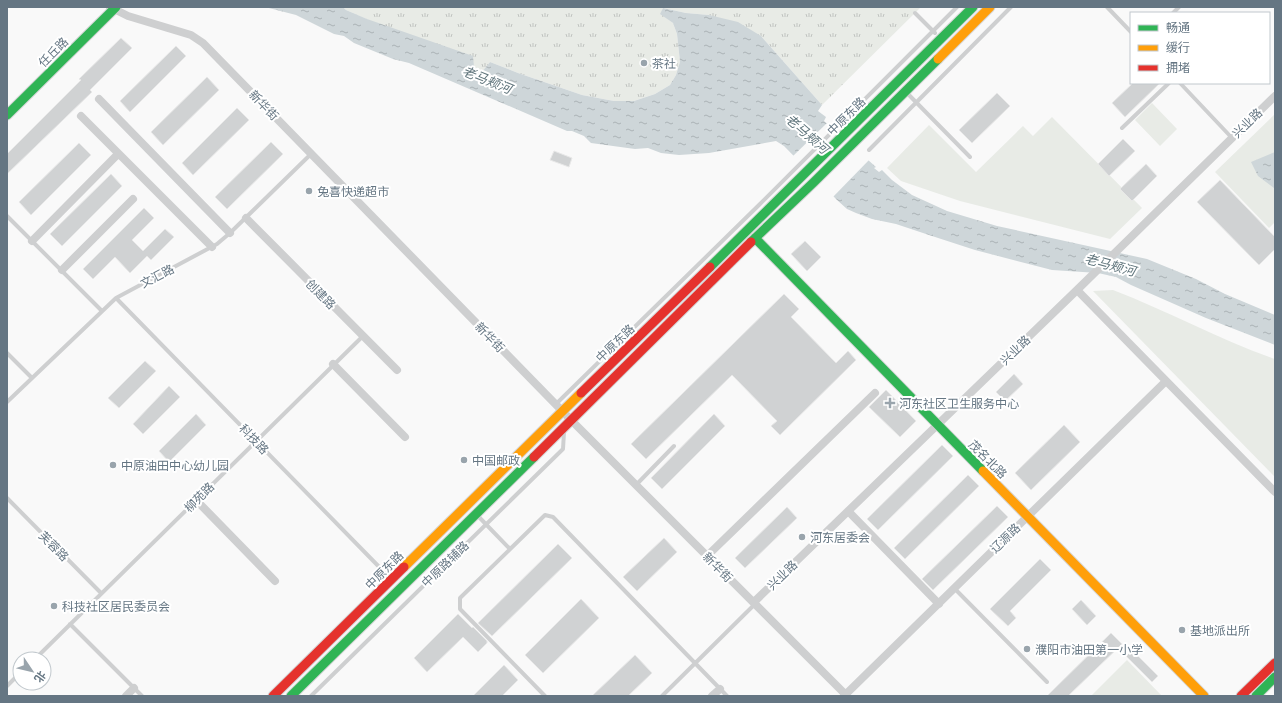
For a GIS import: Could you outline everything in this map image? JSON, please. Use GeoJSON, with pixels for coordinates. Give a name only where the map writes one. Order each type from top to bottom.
{"type":"FeatureCollection","features":[{"type":"Feature","properties":{"kind":"main road","name":"中原东路"},"geometry":{"type":"LineString","coordinates":[[273,696],[805,175],[847,131],[973,7]]}},
{"type":"Feature","properties":{"kind":"main road","name":"中原东路"},"geometry":{"type":"LineString","coordinates":[[290,696],[755,238],[814,182],[990,7]]}},
{"type":"Feature","properties":{"kind":"main road","name":"任丘路"},"geometry":{"type":"LineString","coordinates":[[7,114],[113,8]]}},
{"type":"Feature","properties":{"kind":"main road","name":"茂名北路"},"geometry":{"type":"LineString","coordinates":[[755,238],[1204,696]]}},
{"type":"Feature","properties":{"kind":"main road"},"geometry":{"type":"LineString","coordinates":[[1241,696],[1275,663]]}},
{"type":"Feature","properties":{"kind":"main road"},"geometry":{"type":"LineString","coordinates":[[1256,696],[1275,677]]}},
{"type":"Feature","properties":{"kind":"street","name":"新华街"},"geometry":{"type":"LineString","coordinates":[[113,8],[128,16],[191,36],[203,42],[563,411],[568,423],[636,484],[846,696]]}},
{"type":"Feature","properties":{"kind":"street","name":"兴业路"},"geometry":{"type":"LineString","coordinates":[[754,603],[1275,96]]}},
{"type":"Feature","properties":{"kind":"street"},"geometry":{"type":"LineString","coordinates":[[99,99],[230,233]]}},
{"type":"Feature","properties":{"kind":"street"},"geometry":{"type":"LineString","coordinates":[[81,116],[212,247]]}},
{"type":"Feature","properties":{"kind":"street"},"geometry":{"type":"LineString","coordinates":[[32,241],[118,154]]}},
{"type":"Feature","properties":{"kind":"street"},"geometry":{"type":"LineString","coordinates":[[62,270],[133,199]]}},
{"type":"Feature","properties":{"kind":"street","name":"创建路"},"geometry":{"type":"LineString","coordinates":[[246,218],[397,370]]}},
{"type":"Feature","properties":{"kind":"street"},"geometry":{"type":"LineString","coordinates":[[1077,290],[1275,492]]}},
{"type":"Feature","properties":{"kind":"street"},"geometry":{"type":"LineString","coordinates":[[333,364],[405,437]]}},
{"type":"Feature","properties":{"kind":"street","name":"辽源路"},"geometry":{"type":"LineString","coordinates":[[846,696],[954,588],[1166,381]]}},
{"type":"Feature","properties":{"kind":"street"},"geometry":{"type":"LineString","coordinates":[[707,556],[875,393]]}},
{"type":"Feature","properties":{"kind":"street"},"geometry":{"type":"LineString","coordinates":[[196,500],[275,581]]}},
{"type":"Feature","properties":{"kind":"street"},"geometry":{"type":"LineString","coordinates":[[848,511],[939,604]]}},
{"type":"Feature","properties":{"kind":"street"},"geometry":{"type":"LineString","coordinates":[[126,696],[134,688]]}},
{"type":"Feature","properties":{"kind":"street"},"geometry":{"type":"LineString","coordinates":[[712,696],[720,688]]}},
{"type":"Feature","properties":{"kind":"lane"},"geometry":{"type":"LineString","coordinates":[[556,404],[843,122],[957,7]]}},
{"type":"Feature","properties":{"kind":"lane"},"geometry":{"type":"LineString","coordinates":[[869,150],[1012,7]]}},
{"type":"Feature","properties":{"kind":"lane"},"geometry":{"type":"LineString","coordinates":[[1107,7],[1130,31]]}},
{"type":"Feature","properties":{"kind":"lane"},"geometry":{"type":"LineString","coordinates":[[915,13],[941,39]]}},
{"type":"Feature","properties":{"kind":"lane"},"geometry":{"type":"LineString","coordinates":[[1122,128],[1168,84]]}},
{"type":"Feature","properties":{"kind":"lane"},"geometry":{"type":"LineString","coordinates":[[1181,84],[1232,138]]}},
{"type":"Feature","properties":{"kind":"lane"},"geometry":{"type":"LineString","coordinates":[[905,91],[970,157]]}},
{"type":"Feature","properties":{"kind":"lane","name":"文汇路"},"geometry":{"type":"LineString","coordinates":[[7,402],[116,298],[212,247],[246,218],[311,154]]}},
{"type":"Feature","properties":{"kind":"lane"},"geometry":{"type":"LineString","coordinates":[[7,216],[102,311]]}},
{"type":"Feature","properties":{"kind":"lane","name":"科技路"},"geometry":{"type":"LineString","coordinates":[[116,298],[391,580]]}},
{"type":"Feature","properties":{"kind":"lane","name":"柳苑路"},"geometry":{"type":"LineString","coordinates":[[43,651],[363,336]]}},
{"type":"Feature","properties":{"kind":"lane"},"geometry":{"type":"LineString","coordinates":[[7,353],[32,378]]}},
{"type":"Feature","properties":{"kind":"lane","name":"中原路辅路"},"geometry":{"type":"LineString","coordinates":[[310,696],[563,449],[568,423]]}},
{"type":"Feature","properties":{"kind":"lane"},"geometry":{"type":"LineString","coordinates":[[636,484],[674,446]]}},
{"type":"Feature","properties":{"kind":"lane","name":"芙蓉路"},"geometry":{"type":"LineString","coordinates":[[7,498],[101,593]]}},
{"type":"Feature","properties":{"kind":"lane"},"geometry":{"type":"LineString","coordinates":[[475,514],[510,550]]}},
{"type":"Feature","properties":{"kind":"lane"},"geometry":{"type":"LineString","coordinates":[[545,696],[460,609],[460,598],[545,515],[553,517],[727,696]]}},
{"type":"Feature","properties":{"kind":"lane"},"geometry":{"type":"LineString","coordinates":[[954,588],[1046,682]]}},
{"type":"Feature","properties":{"kind":"lane"},"geometry":{"type":"LineString","coordinates":[[662,696],[754,603]]}},
{"type":"Feature","properties":{"kind":"lane"},"geometry":{"type":"LineString","coordinates":[[70,624],[142,696]]}},
{"type":"Feature","properties":{"kind":"green space"},"geometry":{"type":"Polygon","coordinates":[[[343,7],[921,7],[822,105],[761,36],[709,15],[686,13],[663,8],[661,14],[673,23],[677,34],[680,62],[676,75],[670,85],[655,94],[634,101],[614,101],[582,95],[490,62],[482,73],[474,67],[346,10],[343,7]]]}},
{"type":"Feature","properties":{"kind":"green space"},"geometry":{"type":"Polygon","coordinates":[[[1152,103],[1177,129],[1160,146],[1135,120],[1152,103]]]}},
{"type":"Feature","properties":{"kind":"green space"},"geometry":{"type":"Polygon","coordinates":[[[1275,114],[1275,222],[1269,228],[1215,172],[1275,114]]]}},
{"type":"Feature","properties":{"kind":"green space"},"geometry":{"type":"Polygon","coordinates":[[[1052,117],[1142,208],[1110,239],[960,201],[901,181],[887,168],[929,125],[976,172],[1023,126],[1033,136],[1052,117]]]}},
{"type":"Feature","properties":{"kind":"green space"},"geometry":{"type":"Polygon","coordinates":[[[1113,290],[1234,343],[1275,359],[1275,477],[1093,291],[1113,290]]]}},
{"type":"Feature","properties":{"kind":"green space"},"geometry":{"type":"Polygon","coordinates":[[[1127,660],[1162,696],[1091,696],[1127,660]]]}},
{"type":"Feature","properties":{"kind":"water","name":"老马颊河"},"geometry":{"type":"Polygon","coordinates":[[[265,7],[343,7],[346,10],[367,19],[473,56],[474,67],[482,72],[490,62],[582,95],[614,101],[634,101],[655,94],[670,85],[676,75],[680,62],[677,34],[673,23],[660,14],[663,8],[686,13],[709,15],[738,22],[761,36],[822,105],[818,111],[826,117],[824,121],[876,167],[874,168],[879,172],[882,170],[892,180],[912,195],[947,211],[997,226],[1147,259],[1196,279],[1225,294],[1275,315],[1275,345],[1206,318],[1116,277],[1098,273],[1052,270],[975,250],[896,224],[872,219],[856,213],[847,209],[837,200],[784,146],[776,141],[709,153],[679,155],[661,153],[648,148],[635,149],[591,143],[584,136],[572,131],[567,131],[409,63],[393,59],[354,43],[344,36],[334,34],[296,15],[265,7]]]}},
{"type":"Feature","properties":{"kind":"water"},"geometry":{"type":"Polygon","coordinates":[[[1275,152],[1274,188],[1258,176],[1251,162],[1275,152]]]}},
{"type":"Feature","properties":{"kind":"pier"},"geometry":{"type":"Polygon","coordinates":[[[828,122],[870,159],[832,198],[792,157],[828,122]]]}},
{"type":"Feature","properties":{"kind":"building"},"geometry":{"type":"Polygon","coordinates":[[[121,38],[132,48],[90,90],[92,92],[7,174],[7,154],[81,80],[79,79],[121,38]]]}},
{"type":"Feature","properties":{"kind":"building"},"geometry":{"type":"Polygon","coordinates":[[[176,46],[186,56],[130,112],[120,101],[176,46]]]}},
{"type":"Feature","properties":{"kind":"building"},"geometry":{"type":"Polygon","coordinates":[[[207,77],[219,90],[163,145],[151,132],[207,77]]]}},
{"type":"Feature","properties":{"kind":"building"},"geometry":{"type":"Polygon","coordinates":[[[1132,84],[1159,84],[1125,117],[1112,103],[1132,84]]]}},
{"type":"Feature","properties":{"kind":"building"},"geometry":{"type":"Polygon","coordinates":[[[997,93],[1010,106],[972,143],[959,130],[997,93]]]}},
{"type":"Feature","properties":{"kind":"building"},"geometry":{"type":"Polygon","coordinates":[[[237,108],[249,120],[193,175],[182,163],[237,108]]]}},
{"type":"Feature","properties":{"kind":"building"},"geometry":{"type":"Polygon","coordinates":[[[1123,139],[1135,151],[1109,176],[1098,164],[1123,139]]]}},
{"type":"Feature","properties":{"kind":"building"},"geometry":{"type":"Polygon","coordinates":[[[271,142],[283,154],[227,209],[215,197],[271,142]]]}},
{"type":"Feature","properties":{"kind":"building"},"geometry":{"type":"Polygon","coordinates":[[[79,143],[91,155],[31,215],[19,202],[79,143]]]}},
{"type":"Feature","properties":{"kind":"building"},"geometry":{"type":"Polygon","coordinates":[[[554,151],[572,158],[569,167],[550,160],[554,151]]]}},
{"type":"Feature","properties":{"kind":"building"},"geometry":{"type":"Polygon","coordinates":[[[1146,164],[1157,176],[1132,201],[1120,189],[1146,164]]]}},
{"type":"Feature","properties":{"kind":"building"},"geometry":{"type":"Polygon","coordinates":[[[111,174],[122,186],[62,246],[50,234],[111,174]]]}},
{"type":"Feature","properties":{"kind":"building"},"geometry":{"type":"Polygon","coordinates":[[[1220,180],[1275,237],[1275,249],[1259,265],[1197,202],[1220,180]]]}},
{"type":"Feature","properties":{"kind":"building"},"geometry":{"type":"Polygon","coordinates":[[[144,208],[154,218],[132,240],[143,251],[165,229],[174,237],[151,260],[147,256],[130,273],[115,257],[93,279],[83,269],[144,208]]]}},
{"type":"Feature","properties":{"kind":"building"},"geometry":{"type":"Polygon","coordinates":[[[805,241],[821,257],[807,271],[791,254],[805,241]]]}},
{"type":"Feature","properties":{"kind":"building"},"geometry":{"type":"Polygon","coordinates":[[[784,294],[799,309],[791,317],[836,363],[848,351],[856,360],[780,435],[771,426],[777,421],[732,375],[646,459],[631,444],[784,294]]]}},
{"type":"Feature","properties":{"kind":"building"},"geometry":{"type":"Polygon","coordinates":[[[145,361],[156,371],[119,408],[108,398],[145,361]]]}},
{"type":"Feature","properties":{"kind":"building"},"geometry":{"type":"Polygon","coordinates":[[[1014,374],[1023,384],[1005,401],[996,392],[1014,374]]]}},
{"type":"Feature","properties":{"kind":"building"},"geometry":{"type":"Polygon","coordinates":[[[169,386],[180,397],[143,434],[133,424],[169,386]]]}},
{"type":"Feature","properties":{"kind":"building"},"geometry":{"type":"Polygon","coordinates":[[[886,390],[916,421],[900,437],[869,407],[886,390]]]}},
{"type":"Feature","properties":{"kind":"building"},"geometry":{"type":"Polygon","coordinates":[[[196,414],[206,425],[169,462],[159,451],[196,414]]]}},
{"type":"Feature","properties":{"kind":"building"},"geometry":{"type":"Polygon","coordinates":[[[714,414],[725,426],[662,489],[651,478],[714,414]]]}},
{"type":"Feature","properties":{"kind":"building"},"geometry":{"type":"Polygon","coordinates":[[[1064,425],[1080,442],[1031,490],[1015,473],[1064,425]]]}},
{"type":"Feature","properties":{"kind":"building"},"geometry":{"type":"Polygon","coordinates":[[[942,445],[953,456],[878,530],[867,519],[942,445]]]}},
{"type":"Feature","properties":{"kind":"building"},"geometry":{"type":"Polygon","coordinates":[[[968,475],[979,486],[905,559],[894,548],[968,475]]]}},
{"type":"Feature","properties":{"kind":"building"},"geometry":{"type":"Polygon","coordinates":[[[997,506],[1008,517],[933,590],[922,579],[997,506]]]}},
{"type":"Feature","properties":{"kind":"building"},"geometry":{"type":"Polygon","coordinates":[[[787,507],[797,518],[745,568],[735,558],[787,507]]]}},
{"type":"Feature","properties":{"kind":"building"},"geometry":{"type":"Polygon","coordinates":[[[664,538],[677,552],[637,591],[623,577],[664,538]]]}},
{"type":"Feature","properties":{"kind":"building"},"geometry":{"type":"Polygon","coordinates":[[[558,544],[572,558],[492,636],[478,623],[558,544]]]}},
{"type":"Feature","properties":{"kind":"building"},"geometry":{"type":"Polygon","coordinates":[[[1040,559],[1051,570],[1010,611],[1016,618],[1008,626],[990,609],[1040,559]]]}},
{"type":"Feature","properties":{"kind":"building"},"geometry":{"type":"Polygon","coordinates":[[[581,599],[599,618],[543,673],[525,655],[581,599]]]}},
{"type":"Feature","properties":{"kind":"building"},"geometry":{"type":"Polygon","coordinates":[[[1081,600],[1096,616],[1087,625],[1072,609],[1081,600]]]}},
{"type":"Feature","properties":{"kind":"building"},"geometry":{"type":"Polygon","coordinates":[[[458,614],[487,641],[487,643],[478,652],[463,637],[427,672],[414,658],[458,614]]]}},
{"type":"Feature","properties":{"kind":"building"},"geometry":{"type":"Polygon","coordinates":[[[1111,633],[1122,644],[1068,696],[1047,696],[1111,633]]]}},
{"type":"Feature","properties":{"kind":"building"},"geometry":{"type":"Polygon","coordinates":[[[1132,650],[1158,676],[1152,682],[1126,656],[1132,650]]]}},
{"type":"Feature","properties":{"kind":"building"},"geometry":{"type":"Polygon","coordinates":[[[635,655],[652,673],[628,696],[592,696],[635,655]]]}},
{"type":"Feature","properties":{"kind":"building"},"geometry":{"type":"Polygon","coordinates":[[[504,665],[518,680],[502,696],[473,696],[504,665]]]}},
{"type":"Feature","properties":{"kind":"traffic: fast"},"geometry":{"type":"LineString","coordinates":[[7,115],[116,7]]}},
{"type":"Feature","properties":{"kind":"traffic: fast"},"geometry":{"type":"LineString","coordinates":[[710,267],[973,7]]}},
{"type":"Feature","properties":{"kind":"traffic: fast"},"geometry":{"type":"LineString","coordinates":[[751,242],[938,59]]}},
{"type":"Feature","properties":{"kind":"traffic: fast"},"geometry":{"type":"LineString","coordinates":[[755,238],[983,471]]}},
{"type":"Feature","properties":{"kind":"traffic: fast"},"geometry":{"type":"LineString","coordinates":[[291,696],[534,457]]}},
{"type":"Feature","properties":{"kind":"traffic: fast"},"geometry":{"type":"LineString","coordinates":[[1256,696],[1275,677]]}},
{"type":"Feature","properties":{"kind":"traffic: slow"},"geometry":{"type":"LineString","coordinates":[[938,59],[990,7]]}},
{"type":"Feature","properties":{"kind":"traffic: slow"},"geometry":{"type":"LineString","coordinates":[[404,567],[581,393]]}},
{"type":"Feature","properties":{"kind":"traffic: slow"},"geometry":{"type":"LineString","coordinates":[[983,471],[1204,696]]}},
{"type":"Feature","properties":{"kind":"traffic: jam"},"geometry":{"type":"LineString","coordinates":[[534,457],[751,242]]}},
{"type":"Feature","properties":{"kind":"traffic: jam"},"geometry":{"type":"LineString","coordinates":[[581,393],[710,267]]}},
{"type":"Feature","properties":{"kind":"traffic: jam"},"geometry":{"type":"LineString","coordinates":[[273,696],[404,567]]}},
{"type":"Feature","properties":{"kind":"traffic: jam"},"geometry":{"type":"LineString","coordinates":[[1241,696],[1275,663]]}},
{"type":"Feature","properties":{"kind":"place","name":"茶社"},"geometry":{"type":"Point","coordinates":[644,63]}},
{"type":"Feature","properties":{"kind":"place","name":"兔喜快递超市"},"geometry":{"type":"Point","coordinates":[309,191]}},
{"type":"Feature","properties":{"kind":"place","name":"河东社区卫生服务中心"},"geometry":{"type":"Point","coordinates":[890,403]}},
{"type":"Feature","properties":{"kind":"place","name":"中国邮政"},"geometry":{"type":"Point","coordinates":[464,460]}},
{"type":"Feature","properties":{"kind":"place","name":"中原油田中心幼儿园"},"geometry":{"type":"Point","coordinates":[113,465]}},
{"type":"Feature","properties":{"kind":"place","name":"河东居委会"},"geometry":{"type":"Point","coordinates":[802,537]}},
{"type":"Feature","properties":{"kind":"place","name":"科技社区居民委员会"},"geometry":{"type":"Point","coordinates":[54,606]}},
{"type":"Feature","properties":{"kind":"place","name":"基地派出所"},"geometry":{"type":"Point","coordinates":[1182,630]}},
{"type":"Feature","properties":{"kind":"place","name":"濮阳市油田第一小学"},"geometry":{"type":"Point","coordinates":[1027,649]}}]}
